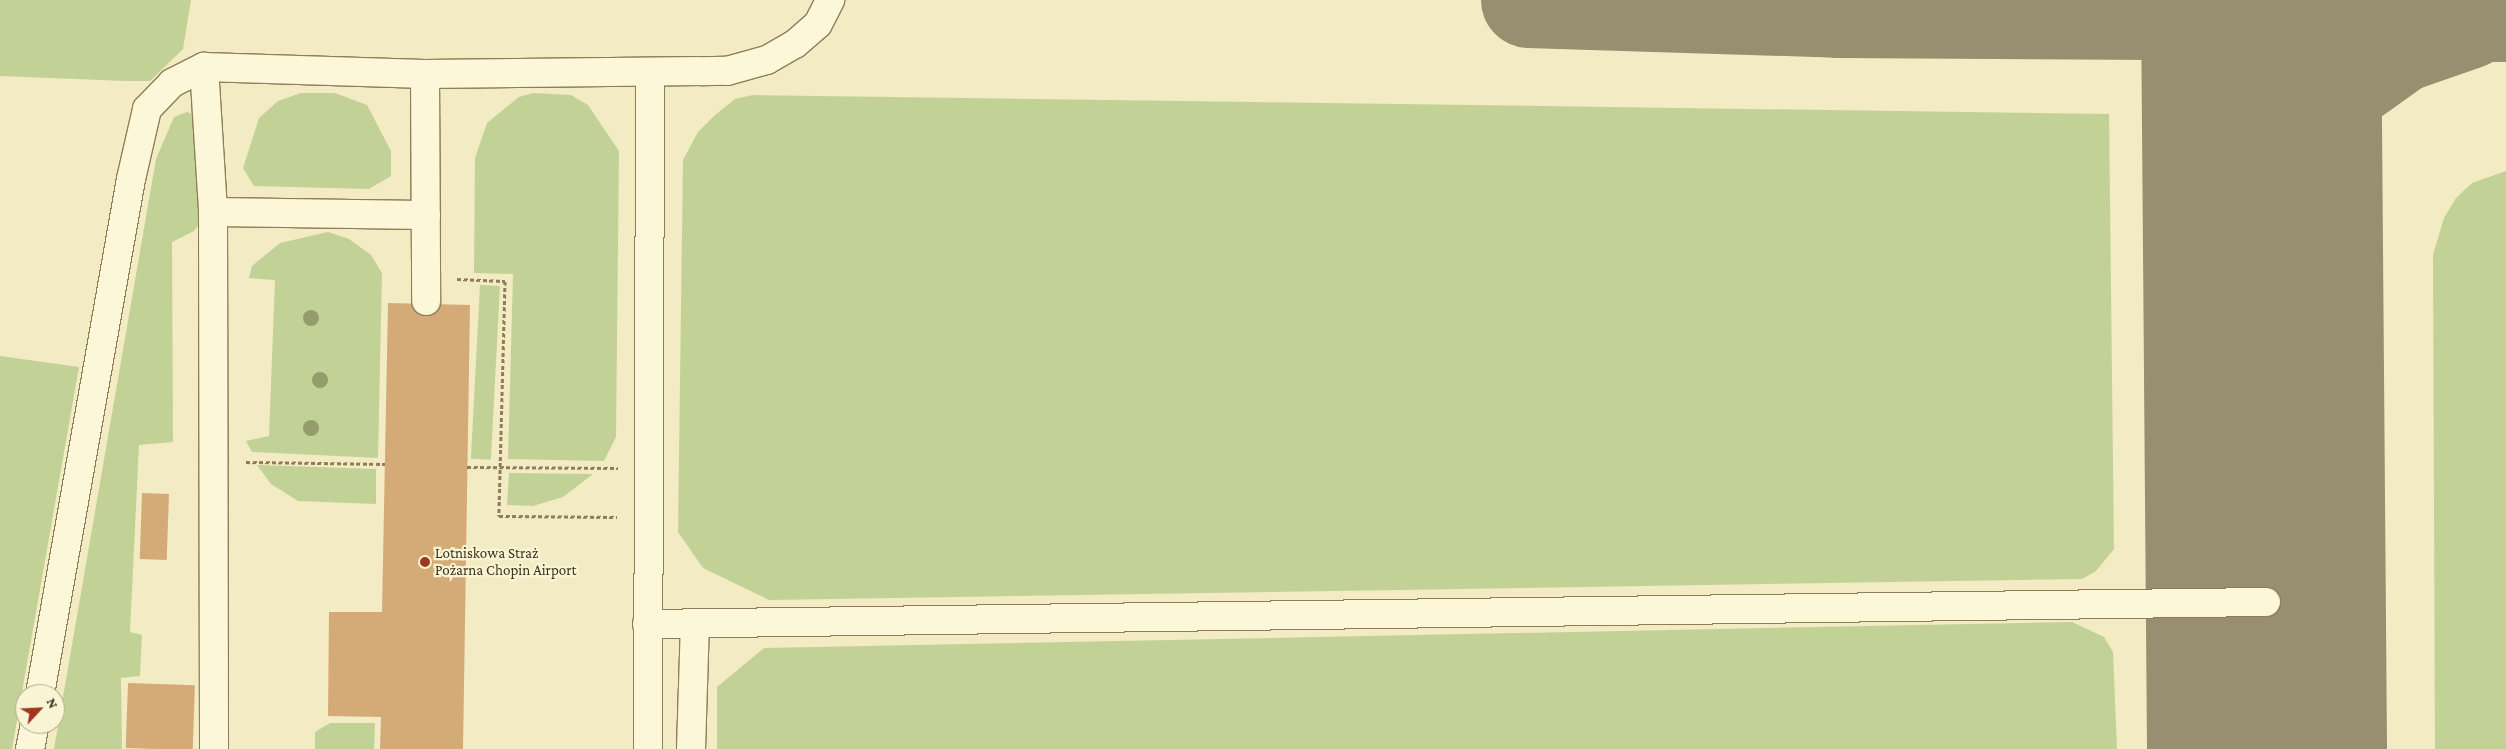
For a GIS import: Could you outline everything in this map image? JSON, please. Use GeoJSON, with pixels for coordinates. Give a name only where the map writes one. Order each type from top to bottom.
{"type":"FeatureCollection","features":[{"type":"Feature","properties":{"kind":"lane"},"geometry":{"type":"LineString","coordinates":[[42,684],[147,109],[172,83],[204,67],[425,74],[727,71],[766,60],[795,44],[818,24],[830,0]]}},
{"type":"Feature","properties":{"kind":"lane"},"geometry":{"type":"LineString","coordinates":[[204,67],[213,212],[216,461],[214,749]]}},
{"type":"Feature","properties":{"kind":"lane"},"geometry":{"type":"LineString","coordinates":[[648,749],[650,73]]}},
{"type":"Feature","properties":{"kind":"lane"},"geometry":{"type":"LineString","coordinates":[[425,74],[426,290]]}},
{"type":"Feature","properties":{"kind":"lane"},"geometry":{"type":"LineString","coordinates":[[213,212],[426,215]]}},
{"type":"Feature","properties":{"kind":"lane"},"geometry":{"type":"LineString","coordinates":[[648,624],[2266,602]]}},
{"type":"Feature","properties":{"kind":"lane"},"geometry":{"type":"LineString","coordinates":[[691,749],[695,624]]}},
{"type":"Feature","properties":{"kind":"lane"},"geometry":{"type":"LineString","coordinates":[[30,749],[33,734]]}},
{"type":"Feature","properties":{"kind":"path"},"geometry":{"type":"LineString","coordinates":[[426,290],[505,281],[499,516],[648,518]]}},
{"type":"Feature","properties":{"kind":"path"},"geometry":{"type":"LineString","coordinates":[[216,461],[385,464]]}},
{"type":"Feature","properties":{"kind":"path"},"geometry":{"type":"LineString","coordinates":[[467,467],[649,468]]}},
{"type":"Feature","properties":{"kind":"green space"},"geometry":{"type":"Polygon","coordinates":[[[0,0],[191,0],[183,49],[150,81],[125,81],[0,76],[0,0]]]}},
{"type":"Feature","properties":{"kind":"green space"},"geometry":{"type":"Polygon","coordinates":[[[301,93],[335,93],[367,105],[391,151],[391,176],[369,189],[254,186],[243,168],[259,118],[278,101],[301,93]]]}},
{"type":"Feature","properties":{"kind":"green space"},"geometry":{"type":"Polygon","coordinates":[[[533,93],[571,95],[588,105],[619,151],[616,437],[604,461],[508,459],[513,274],[474,273],[475,158],[487,123],[519,97],[533,93]]]}},
{"type":"Feature","properties":{"kind":"green space"},"geometry":{"type":"Polygon","coordinates":[[[753,95],[2109,114],[2114,549],[2096,571],[2082,579],[769,600],[703,568],[678,532],[683,160],[698,132],[715,115],[735,99],[753,95]]]}},
{"type":"Feature","properties":{"kind":"green space"},"geometry":{"type":"Polygon","coordinates":[[[187,112],[195,115],[201,222],[194,231],[172,242],[173,442],[139,445],[130,632],[142,635],[140,676],[121,678],[122,749],[54,749],[57,734],[65,734],[65,685],[156,159],[174,117],[187,112]]]}},
{"type":"Feature","properties":{"kind":"green space"},"geometry":{"type":"Polygon","coordinates":[[[2506,171],[2506,749],[2435,749],[2433,255],[2444,218],[2456,198],[2472,183],[2506,171]]]}},
{"type":"Feature","properties":{"kind":"green space"},"geometry":{"type":"Polygon","coordinates":[[[328,232],[349,239],[371,255],[382,273],[378,458],[252,452],[246,441],[269,436],[275,280],[249,278],[252,266],[280,243],[328,232]]]}},
{"type":"Feature","properties":{"kind":"green space"},"geometry":{"type":"Polygon","coordinates":[[[480,285],[500,286],[491,460],[471,459],[480,285]]]}},
{"type":"Feature","properties":{"kind":"green space"},"geometry":{"type":"Polygon","coordinates":[[[0,356],[79,367],[23,684],[15,684],[15,732],[12,749],[0,749],[0,356]]]}},
{"type":"Feature","properties":{"kind":"green space"},"geometry":{"type":"Polygon","coordinates":[[[257,465],[376,469],[376,504],[298,501],[271,484],[257,465]]]}},
{"type":"Feature","properties":{"kind":"green space"},"geometry":{"type":"Polygon","coordinates":[[[509,473],[593,474],[563,497],[533,506],[507,505],[509,473]]]}},
{"type":"Feature","properties":{"kind":"green space"},"geometry":{"type":"Polygon","coordinates":[[[2072,622],[2104,637],[2113,652],[2117,749],[717,749],[717,687],[764,648],[2072,622]]]}},
{"type":"Feature","properties":{"kind":"green space"},"geometry":{"type":"Polygon","coordinates":[[[330,723],[375,723],[374,749],[315,749],[315,732],[330,723]]]}},
{"type":"Feature","properties":{"kind":"building","name":"Lotniskowa Straż Pożarna Chopin Airport"},"geometry":{"type":"Polygon","coordinates":[[[388,303],[470,305],[463,749],[380,749],[381,717],[328,716],[329,612],[382,612],[388,303]]]}},
{"type":"Feature","properties":{"kind":"building"},"geometry":{"type":"Polygon","coordinates":[[[142,493],[169,494],[167,560],[140,559],[142,493]]]}},
{"type":"Feature","properties":{"kind":"building"},"geometry":{"type":"Polygon","coordinates":[[[128,683],[195,685],[193,749],[126,748],[128,683]]]}},
{"type":"Feature","properties":{"kind":"taxiway"},"geometry":{"type":"LineString","coordinates":[[1529,0],[1839,10],[2506,14]]}},
{"type":"Feature","properties":{"kind":"taxiway"},"geometry":{"type":"LineString","coordinates":[[2264,255],[2309,134],[2346,83],[2399,45],[2468,21]]}},
{"type":"Feature","properties":{"kind":"runway"},"geometry":{"type":"LineString","coordinates":[[2261,0],[2267,749]]}},
{"type":"Feature","properties":{"kind":"place","name":"Lotniskowa Straż Pożarna Chopin Airport"},"geometry":{"type":"Point","coordinates":[425,562]}}]}
